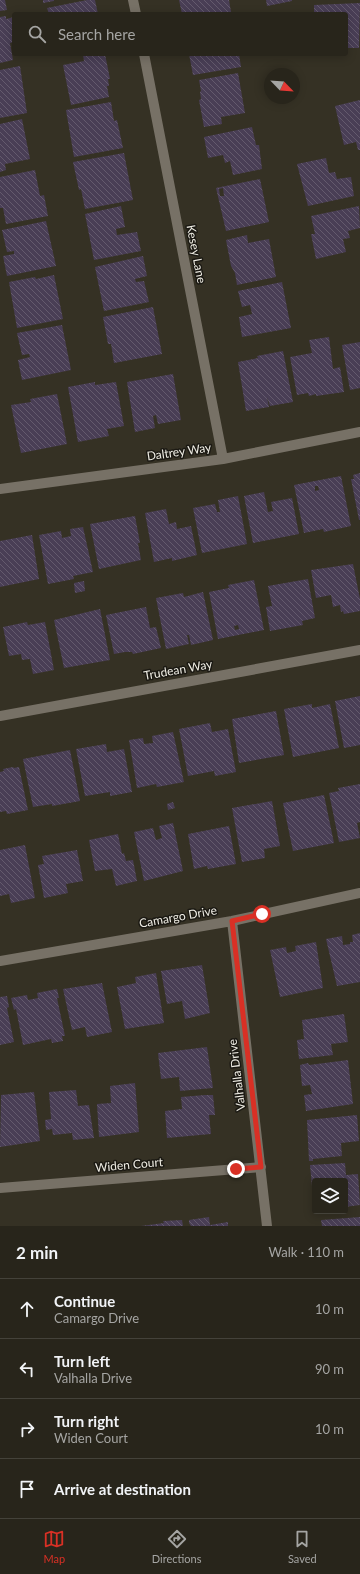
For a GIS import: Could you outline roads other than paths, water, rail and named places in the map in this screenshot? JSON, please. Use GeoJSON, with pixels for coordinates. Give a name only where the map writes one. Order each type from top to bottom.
{"type":"FeatureCollection","features":[{"type":"Feature","properties":{"kind":"street"},"geometry":{"type":"LineString","coordinates":[[133,0],[136,12]]}},
{"type":"Feature","properties":{"kind":"street","name":"Kesey Lane"},"geometry":{"type":"LineString","coordinates":[[144,56],[223,459]]}},
{"type":"Feature","properties":{"kind":"street","name":"Daltrey Way"},"geometry":{"type":"LineString","coordinates":[[0,489],[223,459],[360,432]]}},
{"type":"Feature","properties":{"kind":"street","name":"Trudean Way"},"geometry":{"type":"LineString","coordinates":[[0,716],[360,650]]}},
{"type":"Feature","properties":{"kind":"street","name":"Camargo Drive"},"geometry":{"type":"LineString","coordinates":[[0,961],[232,921],[360,893]]}},
{"type":"Feature","properties":{"kind":"street","name":"Valhalla Drive"},"geometry":{"type":"LineString","coordinates":[[232,921],[267,1226]]}},
{"type":"Feature","properties":{"kind":"street","name":"Widen Court"},"geometry":{"type":"LineString","coordinates":[[0,1188],[261,1167]]}}]}
